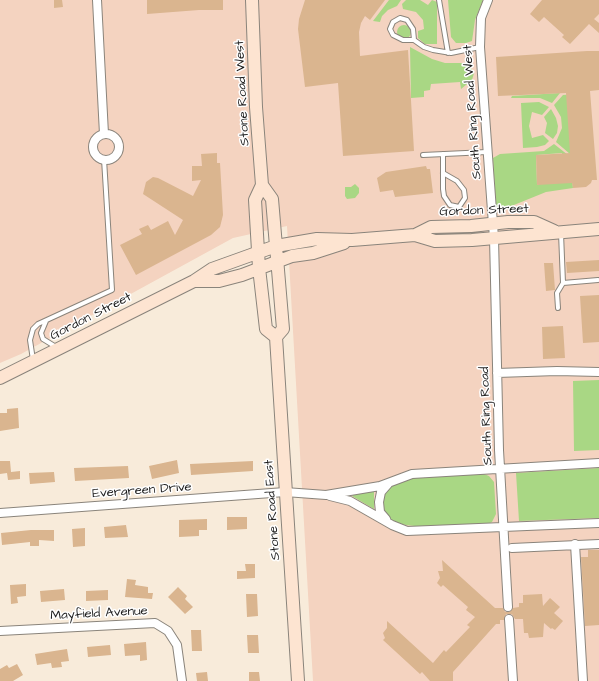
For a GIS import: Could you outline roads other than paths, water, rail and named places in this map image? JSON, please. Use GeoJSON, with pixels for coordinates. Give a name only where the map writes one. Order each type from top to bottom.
{"type":"FeatureCollection","features":[{"type":"Feature","properties":{"kind":"main road","name":"Stone Road West"},"geometry":{"type":"LineString","coordinates":[[252,0],[256,107],[262,185],[255,200],[259,268]]}},
{"type":"Feature","properties":{"kind":"main road","name":"Stone Road West"},"geometry":{"type":"LineString","coordinates":[[262,185],[272,199],[277,260]]}},
{"type":"Feature","properties":{"kind":"main road","name":"Gordon Street"},"geometry":{"type":"LineString","coordinates":[[415,235],[431,227],[534,222],[558,231]]}},
{"type":"Feature","properties":{"kind":"main road","name":"Gordon Street"},"geometry":{"type":"LineString","coordinates":[[0,378],[194,281],[212,269],[276,246],[317,239],[352,240],[415,235],[435,241],[536,236],[558,231],[599,229]]}},
{"type":"Feature","properties":{"kind":"main road","name":"Gordon Street"},"geometry":{"type":"LineString","coordinates":[[194,281],[219,281],[259,268],[277,260],[313,252],[352,240]]}},
{"type":"Feature","properties":{"kind":"main road","name":"Stone Road East"},"geometry":{"type":"LineString","coordinates":[[277,260],[283,329],[276,337],[298,681]]}},
{"type":"Feature","properties":{"kind":"main road"},"geometry":{"type":"LineString","coordinates":[[259,268],[266,329],[276,337]]}},
{"type":"Feature","properties":{"kind":"street"},"geometry":{"type":"LineString","coordinates":[[97,0],[104,134]]}},
{"type":"Feature","properties":{"kind":"street","name":"South Ring Road West"},"geometry":{"type":"LineString","coordinates":[[488,0],[481,18],[480,47],[493,224]]}},
{"type":"Feature","properties":{"kind":"street"},"geometry":{"type":"LineString","coordinates":[[104,134],[113,136],[118,145],[116,154],[113,157],[104,159],[97,156],[93,144],[96,138],[104,134]]}},
{"type":"Feature","properties":{"kind":"street","name":"South Ring Road"},"geometry":{"type":"LineString","coordinates":[[493,224],[501,469],[508,607]]}},
{"type":"Feature","properties":{"kind":"street"},"geometry":{"type":"LineString","coordinates":[[498,373],[558,371],[599,372]]}},
{"type":"Feature","properties":{"kind":"street"},"geometry":{"type":"LineString","coordinates":[[326,495],[380,486],[397,478],[425,472],[599,464]]}},
{"type":"Feature","properties":{"kind":"street"},"geometry":{"type":"LineString","coordinates":[[392,525],[380,512],[379,497],[383,488],[397,478]]}},
{"type":"Feature","properties":{"kind":"street","name":"Evergreen Drive"},"geometry":{"type":"LineString","coordinates":[[0,513],[285,492],[326,495]]}},
{"type":"Feature","properties":{"kind":"street"},"geometry":{"type":"LineString","coordinates":[[326,495],[350,501],[392,525],[408,531],[599,523]]}},
{"type":"Feature","properties":{"kind":"street"},"geometry":{"type":"LineString","coordinates":[[575,544],[583,681]]}},
{"type":"Feature","properties":{"kind":"street"},"geometry":{"type":"LineString","coordinates":[[512,548],[599,544]]}},
{"type":"Feature","properties":{"kind":"street"},"geometry":{"type":"LineString","coordinates":[[509,619],[513,681]]}},
{"type":"Feature","properties":{"kind":"street","name":"Mayfield Avenue"},"geometry":{"type":"LineString","coordinates":[[0,631],[155,623],[168,631],[177,644],[182,681]]}},
{"type":"Feature","properties":{"kind":"lane"},"geometry":{"type":"LineString","coordinates":[[439,0],[448,53]]}},
{"type":"Feature","properties":{"kind":"lane"},"geometry":{"type":"LineString","coordinates":[[414,40],[413,29],[407,20],[400,18],[393,22],[390,28],[393,35],[403,40],[414,40],[426,48],[448,53],[480,47]]}},
{"type":"Feature","properties":{"kind":"lane"},"geometry":{"type":"LineString","coordinates":[[423,155],[487,152]]}},
{"type":"Feature","properties":{"kind":"lane"},"geometry":{"type":"LineString","coordinates":[[443,154],[443,172],[443,192],[446,200],[453,207],[459,207],[465,198],[464,190],[457,181],[443,172]]}},
{"type":"Feature","properties":{"kind":"lane"},"geometry":{"type":"LineString","coordinates":[[34,361],[30,344],[30,335],[38,324],[112,290],[104,159]]}},
{"type":"Feature","properties":{"kind":"lane"},"geometry":{"type":"LineString","coordinates":[[558,231],[563,283],[557,292],[558,308]]}},
{"type":"Feature","properties":{"kind":"lane"},"geometry":{"type":"LineString","coordinates":[[563,283],[598,280]]}},
{"type":"Feature","properties":{"kind":"lane"},"geometry":{"type":"LineString","coordinates":[[46,321],[41,334],[43,339],[59,349]]}}]}
